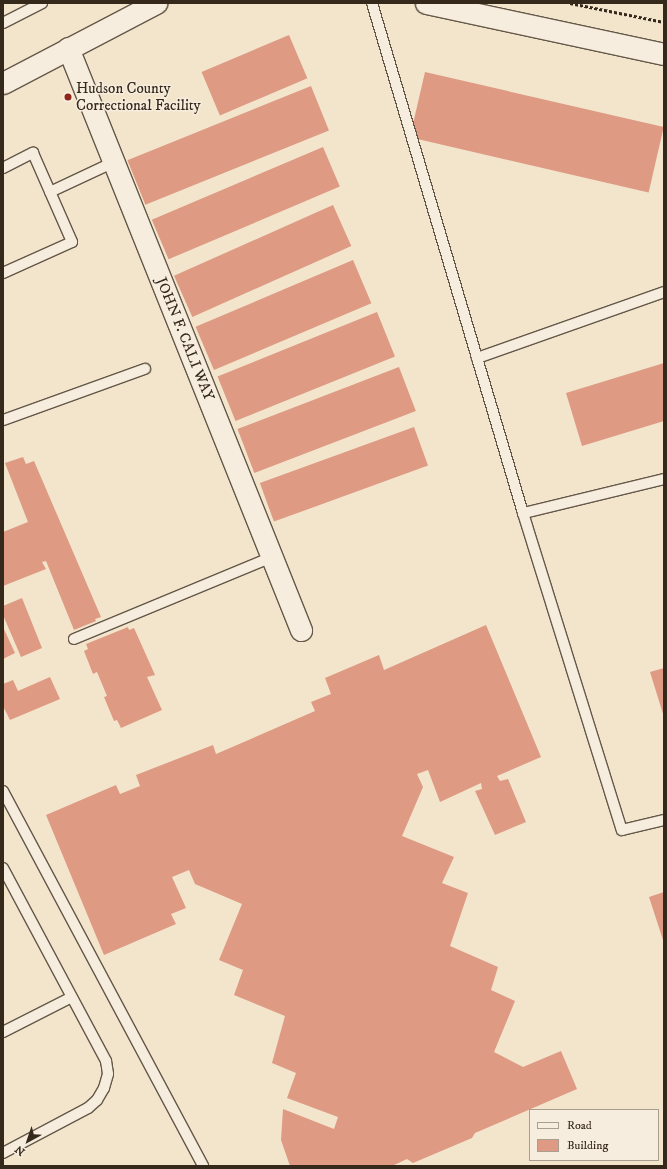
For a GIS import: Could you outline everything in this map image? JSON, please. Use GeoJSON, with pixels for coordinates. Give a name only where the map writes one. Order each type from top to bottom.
{"type":"FeatureCollection","features":[{"type":"Feature","properties":{"kind":"street"},"geometry":{"type":"LineString","coordinates":[[3,83],[156,3]]}},
{"type":"Feature","properties":{"kind":"street"},"geometry":{"type":"LineString","coordinates":[[426,3],[664,54]]}},
{"type":"Feature","properties":{"kind":"street","name":"JOHN F. CALI WAY"},"geometry":{"type":"LineString","coordinates":[[68,48],[301,630]]}},
{"type":"Feature","properties":{"kind":"lane"},"geometry":{"type":"LineString","coordinates":[[3,23],[42,3]]}},
{"type":"Feature","properties":{"kind":"lane"},"geometry":{"type":"LineString","coordinates":[[372,3],[477,358],[622,830],[664,820]]}},
{"type":"Feature","properties":{"kind":"lane"},"geometry":{"type":"LineString","coordinates":[[3,168],[33,153],[72,242],[3,273]]}},
{"type":"Feature","properties":{"kind":"lane"},"geometry":{"type":"LineString","coordinates":[[50,192],[114,162]]}},
{"type":"Feature","properties":{"kind":"lane"},"geometry":{"type":"LineString","coordinates":[[477,358],[664,292]]}},
{"type":"Feature","properties":{"kind":"lane"},"geometry":{"type":"LineString","coordinates":[[3,420],[145,369]]}},
{"type":"Feature","properties":{"kind":"lane"},"geometry":{"type":"LineString","coordinates":[[524,513],[664,479]]}},
{"type":"Feature","properties":{"kind":"lane"},"geometry":{"type":"LineString","coordinates":[[74,639],[272,558]]}},
{"type":"Feature","properties":{"kind":"lane"},"geometry":{"type":"LineString","coordinates":[[3,791],[203,1166]]}},
{"type":"Feature","properties":{"kind":"lane"},"geometry":{"type":"LineString","coordinates":[[3,868],[106,1061],[108,1074],[104,1088],[97,1100],[88,1108],[3,1152]]}},
{"type":"Feature","properties":{"kind":"lane"},"geometry":{"type":"LineString","coordinates":[[3,1032],[72,997]]}},
{"type":"Feature","properties":{"kind":"path"},"geometry":{"type":"LineString","coordinates":[[570,3],[664,22]]}},
{"type":"Feature","properties":{"kind":"building"},"geometry":{"type":"Polygon","coordinates":[[[289,35],[307,78],[220,115],[202,72],[289,35]]]}},
{"type":"Feature","properties":{"kind":"building"},"geometry":{"type":"Polygon","coordinates":[[[425,72],[664,127],[649,192],[410,137],[425,72]]]}},
{"type":"Feature","properties":{"kind":"building"},"geometry":{"type":"Polygon","coordinates":[[[311,86],[329,131],[145,205],[127,160],[311,86]]]}},
{"type":"Feature","properties":{"kind":"building"},"geometry":{"type":"Polygon","coordinates":[[[323,147],[340,187],[169,259],[152,220],[323,147]]]}},
{"type":"Feature","properties":{"kind":"building"},"geometry":{"type":"Polygon","coordinates":[[[333,205],[351,246],[192,317],[174,276],[333,205]]]}},
{"type":"Feature","properties":{"kind":"building"},"geometry":{"type":"Polygon","coordinates":[[[353,260],[371,303],[214,370],[196,327],[353,260]]]}},
{"type":"Feature","properties":{"kind":"building"},"geometry":{"type":"Polygon","coordinates":[[[377,312],[395,357],[236,421],[218,376],[377,312]]]}},
{"type":"Feature","properties":{"kind":"building"},"geometry":{"type":"Polygon","coordinates":[[[664,363],[664,421],[582,446],[566,393],[664,363]]]}},
{"type":"Feature","properties":{"kind":"building"},"geometry":{"type":"Polygon","coordinates":[[[399,367],[416,411],[254,473],[237,429],[399,367]]]}},
{"type":"Feature","properties":{"kind":"building"},"geometry":{"type":"Polygon","coordinates":[[[414,427],[428,466],[274,522],[260,483],[414,427]]]}},
{"type":"Feature","properties":{"kind":"building"},"geometry":{"type":"Polygon","coordinates":[[[23,457],[26,464],[34,461],[101,617],[95,619],[96,621],[74,630],[46,561],[42,562],[46,569],[3,586],[3,532],[28,522],[5,463],[23,457]]]}},
{"type":"Feature","properties":{"kind":"building"},"geometry":{"type":"Polygon","coordinates":[[[22,598],[42,648],[21,657],[3,615],[3,606],[22,598]]]}},
{"type":"Feature","properties":{"kind":"building"},"geometry":{"type":"Polygon","coordinates":[[[486,625],[541,757],[497,776],[500,781],[508,779],[526,822],[495,835],[475,791],[482,789],[481,783],[440,802],[428,770],[417,774],[423,787],[402,836],[454,857],[442,883],[468,893],[450,946],[498,967],[491,990],[515,1001],[494,1052],[523,1067],[561,1051],[577,1089],[475,1133],[472,1138],[413,1163],[407,1159],[392,1166],[290,1166],[281,1140],[283,1109],[334,1129],[338,1117],[287,1098],[296,1073],[272,1063],[285,1016],[234,995],[243,970],[219,960],[242,904],[195,884],[189,870],[172,877],[186,908],[171,914],[176,924],[104,955],[46,815],[116,785],[120,794],[140,786],[136,775],[213,745],[216,754],[315,711],[311,702],[331,694],[325,678],[379,655],[384,670],[486,625]]]}},
{"type":"Feature","properties":{"kind":"building"},"geometry":{"type":"Polygon","coordinates":[[[3,627],[15,653],[3,659],[3,627]]]}},
{"type":"Feature","properties":{"kind":"building"},"geometry":{"type":"Polygon","coordinates":[[[128,627],[129,630],[134,628],[155,675],[147,677],[162,710],[121,728],[117,720],[114,721],[104,697],[107,696],[97,672],[93,674],[84,651],[88,649],[86,644],[128,627]]]}},
{"type":"Feature","properties":{"kind":"building"},"geometry":{"type":"Polygon","coordinates":[[[664,668],[664,717],[650,672],[664,668]]]}},
{"type":"Feature","properties":{"kind":"building"},"geometry":{"type":"Polygon","coordinates":[[[50,677],[60,699],[10,720],[3,706],[3,684],[13,680],[18,691],[50,677]]]}},
{"type":"Feature","properties":{"kind":"building"},"geometry":{"type":"Polygon","coordinates":[[[664,892],[664,943],[649,897],[664,892]]]}},
{"type":"Feature","properties":{"kind":"place","name":"Hudson County Correctional Facility"},"geometry":{"type":"Point","coordinates":[68,97]}}]}
